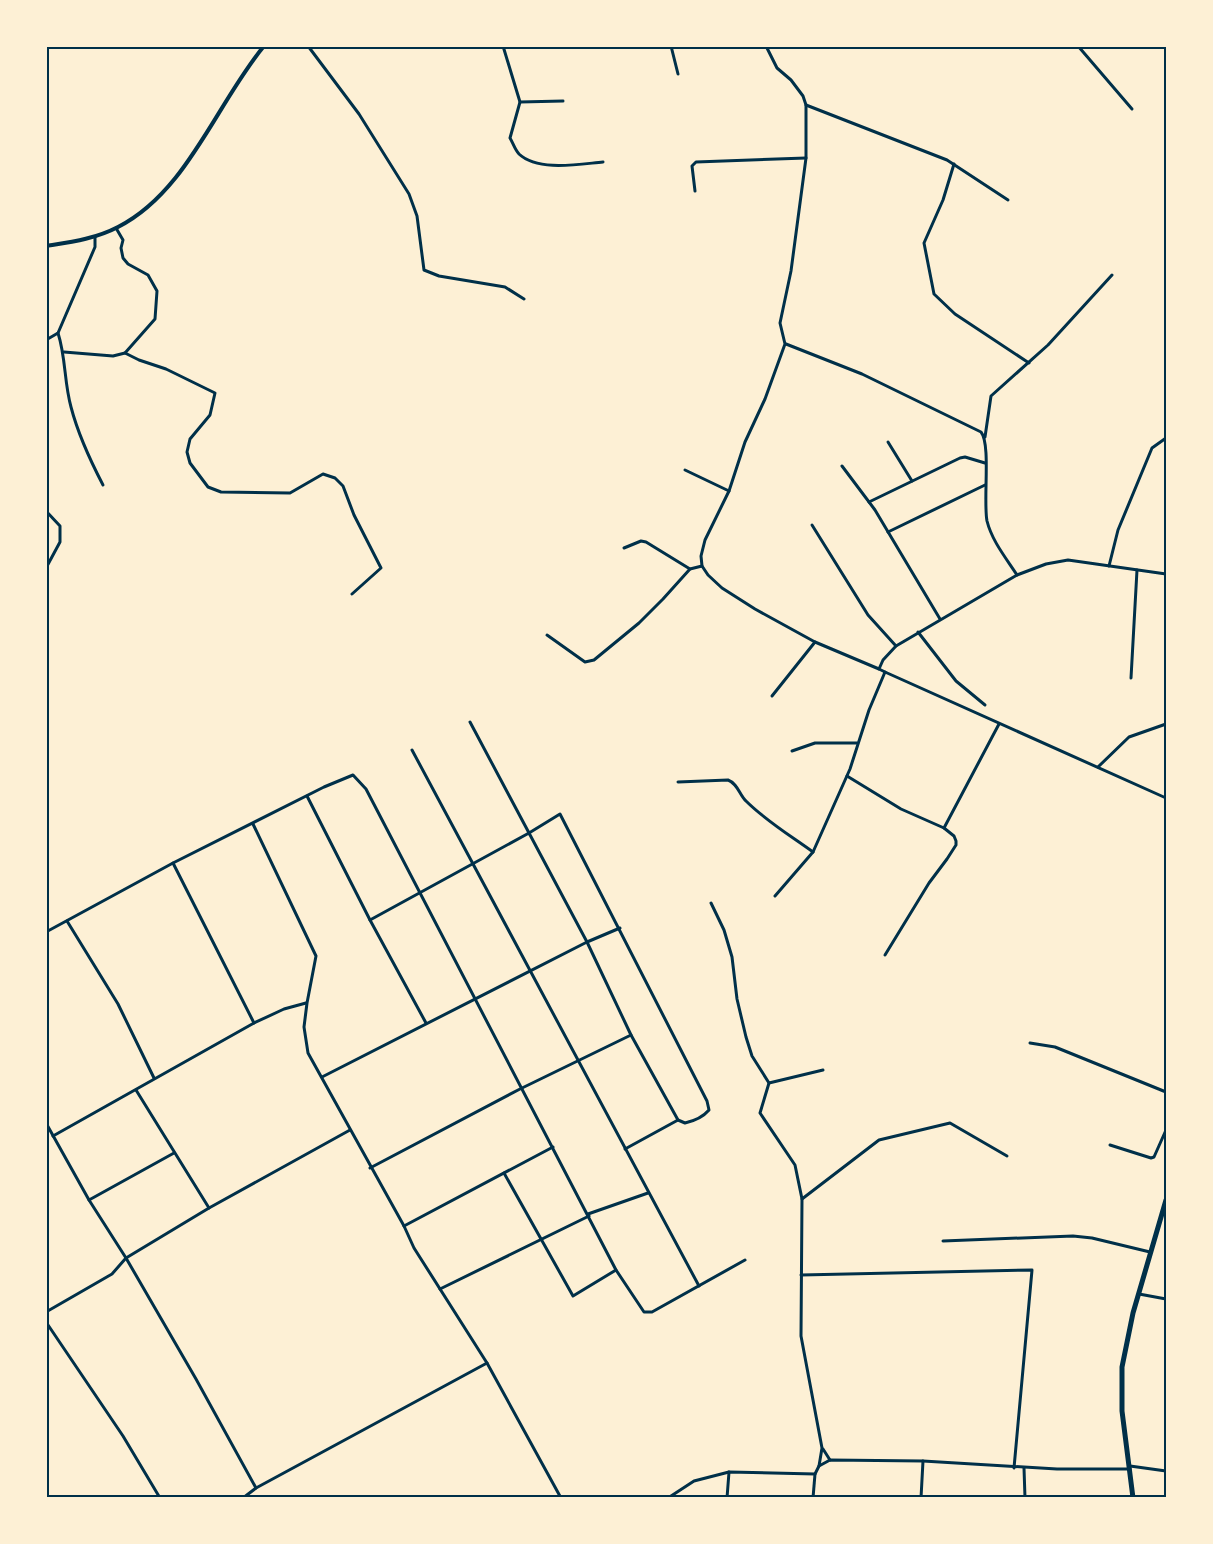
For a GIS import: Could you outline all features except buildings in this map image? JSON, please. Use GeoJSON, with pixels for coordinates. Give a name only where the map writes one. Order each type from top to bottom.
{"type":"FeatureCollection","features":[{"type":"Feature","properties":{"kind":"main road"},"geometry":{"type":"LineString","coordinates":[[1133,1497],[1122,1411],[1122,1367],[1138,1294],[1167,1200]]}},
{"type":"Feature","properties":{"kind":"street"},"geometry":{"type":"LineString","coordinates":[[46,246],[95,237],[142,213],[158,199],[168,188],[264,46]]}},
{"type":"Feature","properties":{"kind":"street"},"geometry":{"type":"LineString","coordinates":[[308,46],[359,114],[409,194],[417,216],[424,270],[439,276],[505,287],[524,299]]}},
{"type":"Feature","properties":{"kind":"street"},"geometry":{"type":"LineString","coordinates":[[503,46],[520,102],[510,138],[521,156],[562,166],[603,162]]}},
{"type":"Feature","properties":{"kind":"street"},"geometry":{"type":"LineString","coordinates":[[671,46],[678,74]]}},
{"type":"Feature","properties":{"kind":"street"},"geometry":{"type":"LineString","coordinates":[[766,46],[777,68],[791,80],[803,96],[806,105],[806,158],[792,260],[780,323],[785,344],[765,399],[745,442],[729,491],[705,540],[701,556],[702,566],[708,575],[729,593],[815,642],[1167,798]]}},
{"type":"Feature","properties":{"kind":"street"},"geometry":{"type":"LineString","coordinates":[[1078,46],[1132,109]]}},
{"type":"Feature","properties":{"kind":"street"},"geometry":{"type":"LineString","coordinates":[[520,102],[563,101]]}},
{"type":"Feature","properties":{"kind":"street"},"geometry":{"type":"LineString","coordinates":[[806,105],[947,160],[1008,200]]}},
{"type":"Feature","properties":{"kind":"street"},"geometry":{"type":"LineString","coordinates":[[695,191],[692,166],[696,162],[806,158]]}},
{"type":"Feature","properties":{"kind":"street"},"geometry":{"type":"LineString","coordinates":[[954,164],[943,200],[924,243],[934,294],[956,314],[1029,363]]}},
{"type":"Feature","properties":{"kind":"street"},"geometry":{"type":"LineString","coordinates":[[64,352],[113,356],[125,353],[155,319],[157,291],[148,275],[128,264],[123,258],[121,248],[123,240],[116,228]]}},
{"type":"Feature","properties":{"kind":"street"},"geometry":{"type":"LineString","coordinates":[[46,340],[58,333],[95,247],[95,237]]}},
{"type":"Feature","properties":{"kind":"street"},"geometry":{"type":"LineString","coordinates":[[1017,575],[991,532],[987,520],[985,437],[991,396],[1029,363],[1112,275]]}},
{"type":"Feature","properties":{"kind":"street"},"geometry":{"type":"LineString","coordinates":[[58,333],[64,352],[70,406],[87,452],[103,484]]}},
{"type":"Feature","properties":{"kind":"street"},"geometry":{"type":"LineString","coordinates":[[785,344],[862,374],[981,432],[985,437]]}},
{"type":"Feature","properties":{"kind":"street"},"geometry":{"type":"LineString","coordinates":[[125,353],[166,369],[215,393],[210,415],[190,439],[187,452],[190,463],[208,487],[221,492],[290,493],[323,474],[335,478],[343,486],[354,515],[381,568],[352,594]]}},
{"type":"Feature","properties":{"kind":"street"},"geometry":{"type":"LineString","coordinates":[[1108,566],[1118,530],[1152,448],[1167,438]]}},
{"type":"Feature","properties":{"kind":"street"},"geometry":{"type":"LineString","coordinates":[[888,442],[912,481]]}},
{"type":"Feature","properties":{"kind":"street"},"geometry":{"type":"LineString","coordinates":[[869,502],[960,458],[965,457],[985,463]]}},
{"type":"Feature","properties":{"kind":"street"},"geometry":{"type":"LineString","coordinates":[[842,466],[869,502],[940,619]]}},
{"type":"Feature","properties":{"kind":"street"},"geometry":{"type":"LineString","coordinates":[[685,470],[729,491]]}},
{"type":"Feature","properties":{"kind":"street"},"geometry":{"type":"LineString","coordinates":[[888,532],[985,485]]}},
{"type":"Feature","properties":{"kind":"street"},"geometry":{"type":"LineString","coordinates":[[46,512],[60,526],[60,542],[46,568]]}},
{"type":"Feature","properties":{"kind":"street"},"geometry":{"type":"LineString","coordinates":[[812,525],[868,615],[896,646]]}},
{"type":"Feature","properties":{"kind":"street"},"geometry":{"type":"LineString","coordinates":[[624,548],[641,541],[646,542],[690,569]]}},
{"type":"Feature","properties":{"kind":"street"},"geometry":{"type":"LineString","coordinates":[[879,669],[883,660],[896,646],[918,632],[1017,575],[1046,564],[1068,560],[1167,574]]}},
{"type":"Feature","properties":{"kind":"street"},"geometry":{"type":"LineString","coordinates":[[547,635],[585,662],[594,660],[639,622],[690,569],[702,566]]}},
{"type":"Feature","properties":{"kind":"street"},"geometry":{"type":"LineString","coordinates":[[1131,678],[1137,570]]}},
{"type":"Feature","properties":{"kind":"street"},"geometry":{"type":"LineString","coordinates":[[918,632],[956,681],[986,705]]}},
{"type":"Feature","properties":{"kind":"street"},"geometry":{"type":"LineString","coordinates":[[772,696],[815,642]]}},
{"type":"Feature","properties":{"kind":"street"},"geometry":{"type":"LineString","coordinates":[[775,896],[813,852],[847,776],[857,743],[885,672]]}},
{"type":"Feature","properties":{"kind":"street"},"geometry":{"type":"LineString","coordinates":[[370,920],[529,833],[560,814],[620,928],[707,1101],[709,1110],[685,1123],[678,1119],[631,1035],[587,942],[529,833],[470,722]]}},
{"type":"Feature","properties":{"kind":"street"},"geometry":{"type":"LineString","coordinates":[[944,828],[999,724]]}},
{"type":"Feature","properties":{"kind":"street"},"geometry":{"type":"LineString","coordinates":[[1098,767],[1129,737],[1167,724]]}},
{"type":"Feature","properties":{"kind":"street"},"geometry":{"type":"LineString","coordinates":[[792,751],[815,743],[857,743]]}},
{"type":"Feature","properties":{"kind":"street"},"geometry":{"type":"LineString","coordinates":[[412,750],[699,1286]]}},
{"type":"Feature","properties":{"kind":"street"},"geometry":{"type":"LineString","coordinates":[[46,932],[173,863],[352,775],[366,789],[616,1270],[644,1312],[649,1314],[745,1260]]}},
{"type":"Feature","properties":{"kind":"street"},"geometry":{"type":"LineString","coordinates":[[847,776],[901,809],[944,828],[954,836],[956,845],[929,883],[885,955]]}},
{"type":"Feature","properties":{"kind":"street"},"geometry":{"type":"LineString","coordinates":[[678,782],[728,780],[732,782],[745,801],[813,852]]}},
{"type":"Feature","properties":{"kind":"street"},"geometry":{"type":"LineString","coordinates":[[307,796],[426,1023]]}},
{"type":"Feature","properties":{"kind":"street"},"geometry":{"type":"LineString","coordinates":[[254,824],[316,956],[304,1027],[308,1053],[414,1248],[486,1363],[561,1497]]}},
{"type":"Feature","properties":{"kind":"street"},"geometry":{"type":"LineString","coordinates":[[173,863],[254,1023]]}},
{"type":"Feature","properties":{"kind":"street"},"geometry":{"type":"LineString","coordinates":[[711,903],[724,930],[732,957],[737,999],[752,1056],[769,1083],[760,1113],[795,1165],[802,1199],[801,1336],[822,1448],[815,1474],[813,1497]]}},
{"type":"Feature","properties":{"kind":"street"},"geometry":{"type":"LineString","coordinates":[[67,921],[118,1004],[154,1078]]}},
{"type":"Feature","properties":{"kind":"street"},"geometry":{"type":"LineString","coordinates":[[322,1077],[587,942],[620,928]]}},
{"type":"Feature","properties":{"kind":"street"},"geometry":{"type":"LineString","coordinates":[[53,1136],[254,1023],[284,1009],[307,1003]]}},
{"type":"Feature","properties":{"kind":"street"},"geometry":{"type":"LineString","coordinates":[[370,1168],[520,1089],[631,1035]]}},
{"type":"Feature","properties":{"kind":"street"},"geometry":{"type":"LineString","coordinates":[[1030,1043],[1055,1047],[1167,1092]]}},
{"type":"Feature","properties":{"kind":"street"},"geometry":{"type":"LineString","coordinates":[[769,1083],[824,1070]]}},
{"type":"Feature","properties":{"kind":"street"},"geometry":{"type":"LineString","coordinates":[[136,1090],[209,1208]]}},
{"type":"Feature","properties":{"kind":"street"},"geometry":{"type":"LineString","coordinates":[[625,1149],[678,1119]]}},
{"type":"Feature","properties":{"kind":"street"},"geometry":{"type":"LineString","coordinates":[[46,1123],[89,1200],[126,1258],[256,1488]]}},
{"type":"Feature","properties":{"kind":"street"},"geometry":{"type":"LineString","coordinates":[[802,1199],[879,1140],[950,1123],[1007,1156]]}},
{"type":"Feature","properties":{"kind":"street"},"geometry":{"type":"LineString","coordinates":[[46,1312],[112,1274],[126,1258],[209,1208],[350,1130]]}},
{"type":"Feature","properties":{"kind":"street"},"geometry":{"type":"LineString","coordinates":[[1110,1145],[1150,1158],[1154,1157],[1167,1130]]}},
{"type":"Feature","properties":{"kind":"street"},"geometry":{"type":"LineString","coordinates":[[404,1226],[553,1147]]}},
{"type":"Feature","properties":{"kind":"street"},"geometry":{"type":"LineString","coordinates":[[89,1200],[175,1153]]}},
{"type":"Feature","properties":{"kind":"street"},"geometry":{"type":"LineString","coordinates":[[504,1173],[573,1296],[616,1270]]}},
{"type":"Feature","properties":{"kind":"street"},"geometry":{"type":"LineString","coordinates":[[440,1290],[589,1215],[649,1193]]}},
{"type":"Feature","properties":{"kind":"street"},"geometry":{"type":"LineString","coordinates":[[943,1241],[1073,1236],[1092,1238],[1150,1252]]}},
{"type":"Feature","properties":{"kind":"street"},"geometry":{"type":"LineString","coordinates":[[801,1275],[1032,1270],[1014,1468]]}},
{"type":"Feature","properties":{"kind":"street"},"geometry":{"type":"LineString","coordinates":[[1138,1294],[1167,1299]]}},
{"type":"Feature","properties":{"kind":"street"},"geometry":{"type":"LineString","coordinates":[[46,1322],[160,1497]]}},
{"type":"Feature","properties":{"kind":"street"},"geometry":{"type":"LineString","coordinates":[[243,1497],[486,1363]]}},
{"type":"Feature","properties":{"kind":"street"},"geometry":{"type":"LineString","coordinates":[[822,1448],[830,1460]]}},
{"type":"Feature","properties":{"kind":"street"},"geometry":{"type":"LineString","coordinates":[[819,1466],[830,1460],[923,1461],[1014,1468],[1130,1468],[1167,1471]]}},
{"type":"Feature","properties":{"kind":"street"},"geometry":{"type":"LineString","coordinates":[[921,1497],[923,1461]]}},
{"type":"Feature","properties":{"kind":"street"},"geometry":{"type":"LineString","coordinates":[[1024,1468],[1025,1497]]}},
{"type":"Feature","properties":{"kind":"street"},"geometry":{"type":"LineString","coordinates":[[668,1497],[694,1481],[729,1472],[815,1474]]}},
{"type":"Feature","properties":{"kind":"street"},"geometry":{"type":"LineString","coordinates":[[727,1497],[729,1472]]}}]}
